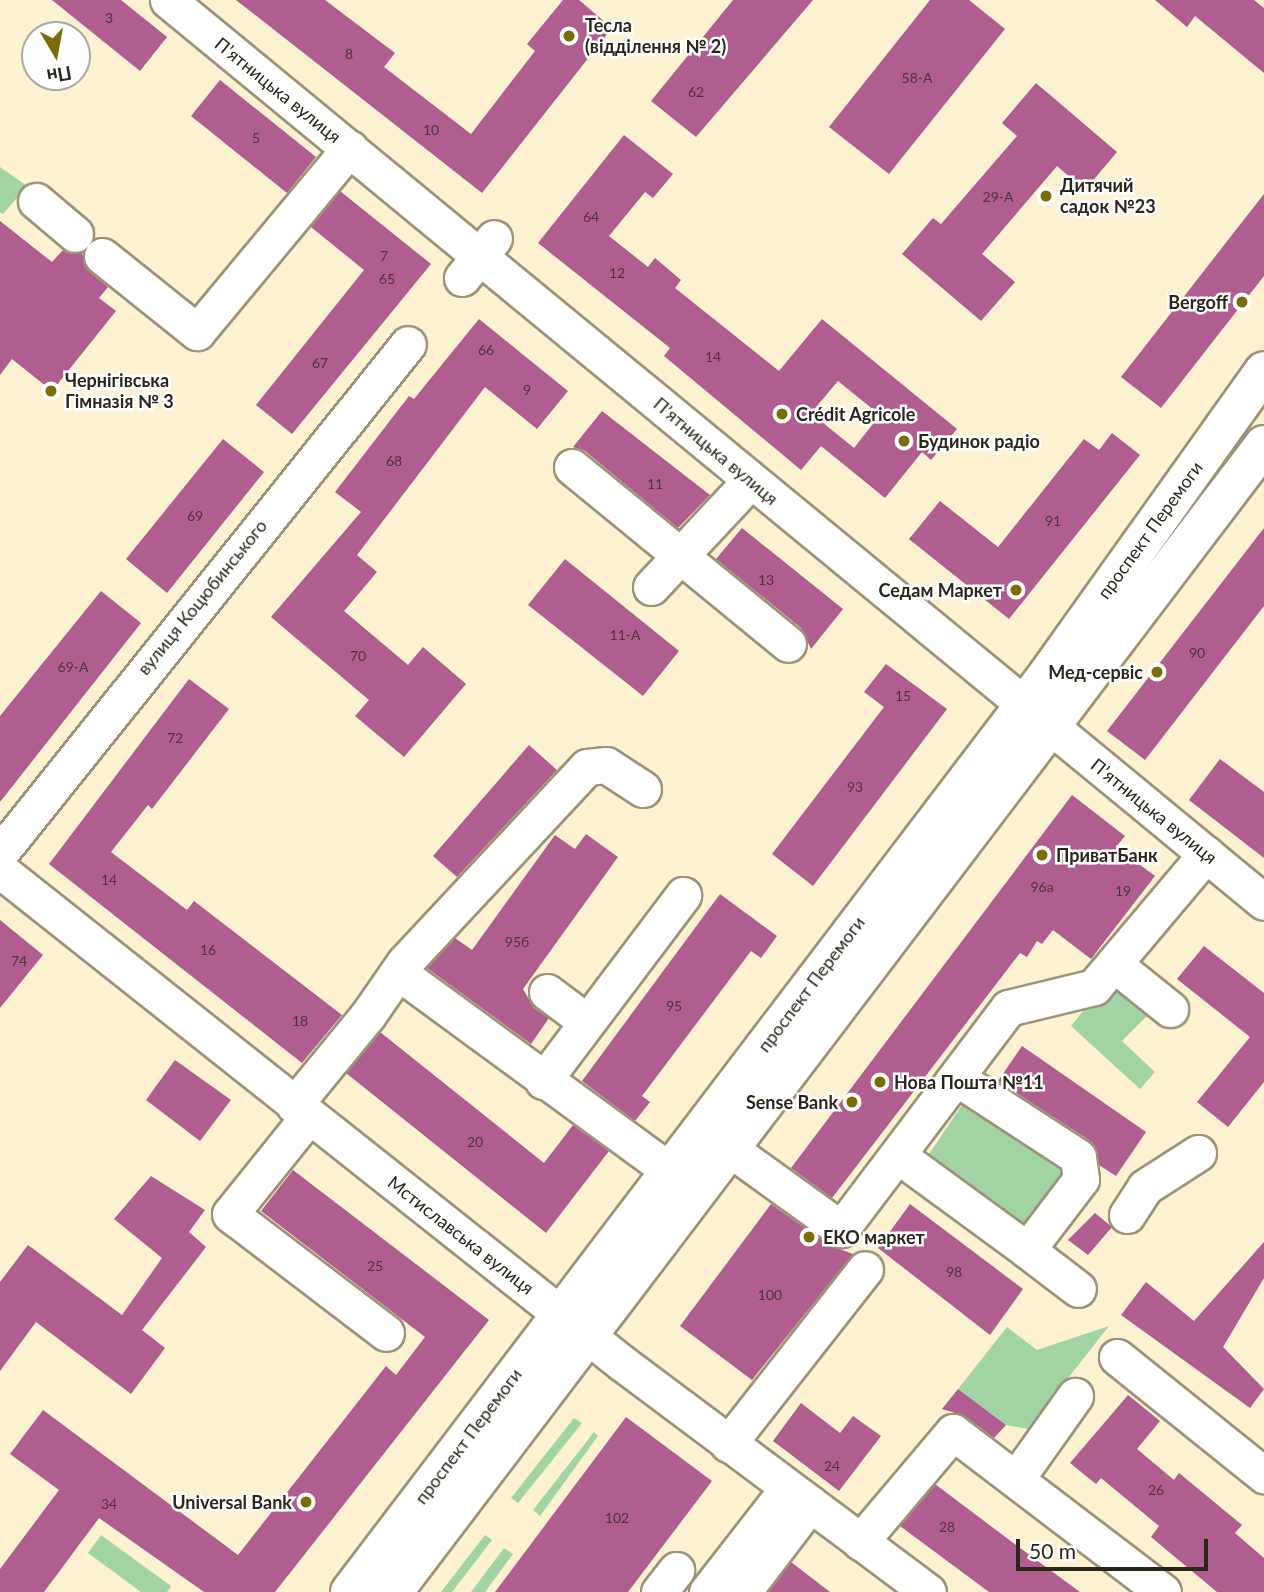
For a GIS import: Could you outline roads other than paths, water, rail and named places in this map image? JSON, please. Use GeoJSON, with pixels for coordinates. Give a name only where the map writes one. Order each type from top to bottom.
{"type":"FeatureCollection","features":[{"type":"Feature","properties":{"kind":"main road","name":"проспект Перемоги"},"geometry":{"type":"LineString","coordinates":[[350,1592],[574,1325],[730,1149],[1037,716],[1264,371]]}},
{"type":"Feature","properties":{"kind":"main road","name":"проспект Перемоги"},"geometry":{"type":"LineString","coordinates":[[393,1592],[574,1325],[669,1170],[1037,716],[1264,445]]}},
{"type":"Feature","properties":{"kind":"street","name":"Пʼятницька вулиця"},"geometry":{"type":"LineString","coordinates":[[167,0],[1264,902]]}},
{"type":"Feature","properties":{"kind":"street"},"geometry":{"type":"LineString","coordinates":[[102,256],[197,332],[350,148]]}},
{"type":"Feature","properties":{"kind":"street"},"geometry":{"type":"LineString","coordinates":[[36,201],[75,234]]}},
{"type":"Feature","properties":{"kind":"street","name":"вулиця Коцюбинського"},"geometry":{"type":"LineString","coordinates":[[0,853],[408,344]]}},
{"type":"Feature","properties":{"kind":"street"},"geometry":{"type":"LineString","coordinates":[[572,467],[788,644]]}},
{"type":"Feature","properties":{"kind":"street"},"geometry":{"type":"LineString","coordinates":[[651,587],[751,480]]}},
{"type":"Feature","properties":{"kind":"street"},"geometry":{"type":"LineString","coordinates":[[386,1333],[230,1213],[398,972],[587,767],[606,765],[643,789]]}},
{"type":"Feature","properties":{"kind":"street"},"geometry":{"type":"LineString","coordinates":[[730,1149],[841,1229],[900,1157],[1008,1008],[1094,987],[1206,854]]}},
{"type":"Feature","properties":{"kind":"street","name":"Мстиславська вулиця"},"geometry":{"type":"LineString","coordinates":[[0,870],[574,1325],[728,1444],[928,1592]]}},
{"type":"Feature","properties":{"kind":"street"},"geometry":{"type":"LineString","coordinates":[[543,1081],[683,895]]}},
{"type":"Feature","properties":{"kind":"street"},"geometry":{"type":"LineString","coordinates":[[1114,964],[1170,1009]]}},
{"type":"Feature","properties":{"kind":"street"},"geometry":{"type":"LineString","coordinates":[[398,972],[543,1081],[669,1170]]}},
{"type":"Feature","properties":{"kind":"street"},"geometry":{"type":"LineString","coordinates":[[547,992],[587,1022]]}},
{"type":"Feature","properties":{"kind":"street"},"geometry":{"type":"LineString","coordinates":[[957,1078],[1078,1157],[1081,1179],[1133,1220],[1146,1187],[1198,1153]]}},
{"type":"Feature","properties":{"kind":"street"},"geometry":{"type":"LineString","coordinates":[[900,1157],[1078,1289]]}},
{"type":"Feature","properties":{"kind":"street"},"geometry":{"type":"LineString","coordinates":[[1027,1250],[1081,1179]]}},
{"type":"Feature","properties":{"kind":"street"},"geometry":{"type":"LineString","coordinates":[[728,1444],[865,1269]]}},
{"type":"Feature","properties":{"kind":"street"},"geometry":{"type":"LineString","coordinates":[[1117,1357],[1264,1475]]}},
{"type":"Feature","properties":{"kind":"street"},"geometry":{"type":"LineString","coordinates":[[1016,1479],[1075,1396]]}},
{"type":"Feature","properties":{"kind":"street"},"geometry":{"type":"LineString","coordinates":[[860,1542],[953,1432],[1163,1592]]}},
{"type":"Feature","properties":{"kind":"street"},"geometry":{"type":"LineString","coordinates":[[707,1592],[799,1496]]}},
{"type":"Feature","properties":{"kind":"street"},"geometry":{"type":"LineString","coordinates":[[743,1592],[799,1496]]}},
{"type":"Feature","properties":{"kind":"place","name":"Тесла (відділення № 2)"},"geometry":{"type":"Point","coordinates":[569,36]}},
{"type":"Feature","properties":{"kind":"place","name":"Дитячий садок №23"},"geometry":{"type":"Point","coordinates":[1046,196]}},
{"type":"Feature","properties":{"kind":"place","name":"Bergoff"},"geometry":{"type":"Point","coordinates":[1242,302]}},
{"type":"Feature","properties":{"kind":"place","name":"Чернігівська Гімназія № 3"},"geometry":{"type":"Point","coordinates":[51,391]}},
{"type":"Feature","properties":{"kind":"place","name":"Crédit Agricole"},"geometry":{"type":"Point","coordinates":[782,414]}},
{"type":"Feature","properties":{"kind":"place","name":"Будинок радіо"},"geometry":{"type":"Point","coordinates":[904,441]}},
{"type":"Feature","properties":{"kind":"place","name":"Седам Маркет"},"geometry":{"type":"Point","coordinates":[1016,590]}},
{"type":"Feature","properties":{"kind":"place","name":"Мед-сервіс"},"geometry":{"type":"Point","coordinates":[1157,672]}},
{"type":"Feature","properties":{"kind":"place","name":"ПриватБанк"},"geometry":{"type":"Point","coordinates":[1042,855]}},
{"type":"Feature","properties":{"kind":"place","name":"Нова Пошта №11"},"geometry":{"type":"Point","coordinates":[880,1082]}},
{"type":"Feature","properties":{"kind":"place","name":"Sense Bank"},"geometry":{"type":"Point","coordinates":[852,1102]}},
{"type":"Feature","properties":{"kind":"place","name":"ЕКО маркет"},"geometry":{"type":"Point","coordinates":[809,1237]}},
{"type":"Feature","properties":{"kind":"place","name":"Universal Bank"},"geometry":{"type":"Point","coordinates":[306,1502]}}]}
